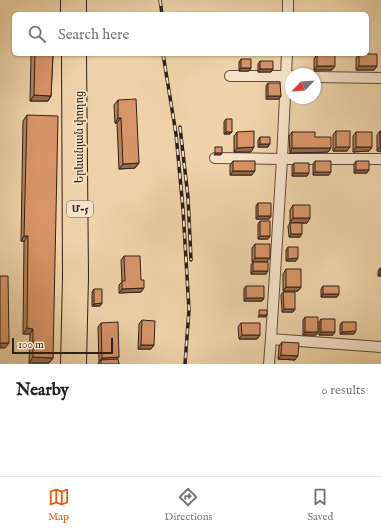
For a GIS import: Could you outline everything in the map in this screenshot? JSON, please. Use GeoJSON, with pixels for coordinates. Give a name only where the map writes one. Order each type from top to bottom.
{"type":"FeatureCollection","features":[{"type":"Feature","properties":{"kind":"highway"},"geometry":{"type":"LineString","coordinates":[[68,0],[68,12]]}},
{"type":"Feature","properties":{"kind":"highway"},"geometry":{"type":"LineString","coordinates":[[79,0],[79,12]]}},
{"type":"Feature","properties":{"kind":"highway","name":"Երևանյան փողոց"},"geometry":{"type":"LineString","coordinates":[[69,56],[75,153]]}},
{"type":"Feature","properties":{"kind":"highway","name":"Երևանյան փողոց"},"geometry":{"type":"LineString","coordinates":[[79,56],[75,153],[75,277],[79,364]]}},
{"type":"Feature","properties":{"kind":"highway","name":"Երևանյան փողոց"},"geometry":{"type":"LineString","coordinates":[[68,364],[75,277]]}},
{"type":"Feature","properties":{"kind":"street"},"geometry":{"type":"LineString","coordinates":[[288,0],[288,12]]}},
{"type":"Feature","properties":{"kind":"street"},"geometry":{"type":"LineString","coordinates":[[287,56],[288,68]]}},
{"type":"Feature","properties":{"kind":"street"},"geometry":{"type":"LineString","coordinates":[[230,76],[285,76]]}},
{"type":"Feature","properties":{"kind":"street"},"geometry":{"type":"LineString","coordinates":[[321,77],[381,78]]}},
{"type":"Feature","properties":{"kind":"street"},"geometry":{"type":"LineString","coordinates":[[269,364],[287,104]]}},
{"type":"Feature","properties":{"kind":"street"},"geometry":{"type":"LineString","coordinates":[[215,158],[381,159]]}},
{"type":"Feature","properties":{"kind":"street"},"geometry":{"type":"LineString","coordinates":[[271,339],[381,347]]}},
{"type":"Feature","properties":{"kind":"building"},"geometry":{"type":"Polygon","coordinates":[[[377,54],[377,66],[359,66],[359,56],[377,54]]]}},
{"type":"Feature","properties":{"kind":"building"},"geometry":{"type":"Polygon","coordinates":[[[35,56],[53,56],[51,96],[34,95],[35,56]]]}},
{"type":"Feature","properties":{"kind":"building"},"geometry":{"type":"Polygon","coordinates":[[[317,56],[335,56],[335,66],[317,66],[317,56]]]}},
{"type":"Feature","properties":{"kind":"building"},"geometry":{"type":"Polygon","coordinates":[[[241,59],[251,59],[251,68],[241,68],[241,59]]]}},
{"type":"Feature","properties":{"kind":"building"},"geometry":{"type":"Polygon","coordinates":[[[260,61],[273,61],[273,69],[260,69],[260,61]]]}},
{"type":"Feature","properties":{"kind":"building"},"geometry":{"type":"Polygon","coordinates":[[[268,83],[280,83],[281,96],[268,96],[268,83]]]}},
{"type":"Feature","properties":{"kind":"building"},"geometry":{"type":"Polygon","coordinates":[[[136,99],[139,163],[123,164],[121,118],[118,118],[118,100],[136,99]]]}},
{"type":"Feature","properties":{"kind":"building"},"geometry":{"type":"Polygon","coordinates":[[[27,115],[58,116],[53,358],[33,357],[33,329],[27,328],[28,236],[24,236],[27,115]]]}},
{"type":"Feature","properties":{"kind":"building"},"geometry":{"type":"Polygon","coordinates":[[[226,119],[232,119],[232,132],[226,132],[226,119]]]}},
{"type":"Feature","properties":{"kind":"building"},"geometry":{"type":"Polygon","coordinates":[[[254,131],[254,147],[237,148],[237,132],[254,131]]]}},
{"type":"Feature","properties":{"kind":"building"},"geometry":{"type":"Polygon","coordinates":[[[336,131],[350,131],[350,147],[336,147],[336,131]]]}},
{"type":"Feature","properties":{"kind":"building"},"geometry":{"type":"Polygon","coordinates":[[[381,131],[381,146],[380,146],[381,131]]]}},
{"type":"Feature","properties":{"kind":"building"},"geometry":{"type":"Polygon","coordinates":[[[292,132],[315,132],[315,137],[331,137],[331,148],[292,148],[292,132]]]}},
{"type":"Feature","properties":{"kind":"building"},"geometry":{"type":"Polygon","coordinates":[[[356,132],[372,132],[372,147],[356,147],[356,132]]]}},
{"type":"Feature","properties":{"kind":"building"},"geometry":{"type":"Polygon","coordinates":[[[260,137],[270,137],[270,144],[260,144],[260,137]]]}},
{"type":"Feature","properties":{"kind":"building"},"geometry":{"type":"Polygon","coordinates":[[[215,147],[222,147],[222,153],[215,153],[215,147]]]}},
{"type":"Feature","properties":{"kind":"building"},"geometry":{"type":"Polygon","coordinates":[[[233,161],[255,161],[255,171],[233,171],[233,161]]]}},
{"type":"Feature","properties":{"kind":"building"},"geometry":{"type":"Polygon","coordinates":[[[315,161],[331,161],[331,172],[315,172],[315,161]]]}},
{"type":"Feature","properties":{"kind":"building"},"geometry":{"type":"Polygon","coordinates":[[[356,161],[369,161],[369,170],[356,170],[356,161]]]}},
{"type":"Feature","properties":{"kind":"building"},"geometry":{"type":"Polygon","coordinates":[[[294,163],[309,163],[309,173],[294,173],[294,163]]]}},
{"type":"Feature","properties":{"kind":"building"},"geometry":{"type":"Polygon","coordinates":[[[258,203],[271,203],[271,216],[258,216],[258,203]]]}},
{"type":"Feature","properties":{"kind":"building"},"geometry":{"type":"Polygon","coordinates":[[[293,205],[310,205],[310,218],[293,218],[293,205]]]}},
{"type":"Feature","properties":{"kind":"building"},"geometry":{"type":"Polygon","coordinates":[[[260,221],[270,221],[270,236],[260,236],[260,221]]]}},
{"type":"Feature","properties":{"kind":"building"},"geometry":{"type":"Polygon","coordinates":[[[290,223],[302,223],[302,234],[291,234],[290,223]]]}},
{"type":"Feature","properties":{"kind":"building"},"geometry":{"type":"Polygon","coordinates":[[[255,244],[270,244],[270,258],[255,258],[255,244]]]}},
{"type":"Feature","properties":{"kind":"building"},"geometry":{"type":"Polygon","coordinates":[[[288,247],[298,247],[298,258],[288,259],[288,247]]]}},
{"type":"Feature","properties":{"kind":"building"},"geometry":{"type":"Polygon","coordinates":[[[124,256],[140,256],[141,280],[144,280],[144,288],[122,289],[122,281],[125,281],[124,256]]]}},
{"type":"Feature","properties":{"kind":"building"},"geometry":{"type":"Polygon","coordinates":[[[253,262],[268,262],[268,271],[253,271],[253,262]]]}},
{"type":"Feature","properties":{"kind":"building"},"geometry":{"type":"Polygon","coordinates":[[[286,269],[301,269],[301,287],[286,287],[286,269]]]}},
{"type":"Feature","properties":{"kind":"building"},"geometry":{"type":"Polygon","coordinates":[[[0,276],[8,276],[9,343],[0,343],[0,276]]]}},
{"type":"Feature","properties":{"kind":"building"},"geometry":{"type":"Polygon","coordinates":[[[246,286],[264,286],[264,298],[246,298],[246,286]]]}},
{"type":"Feature","properties":{"kind":"building"},"geometry":{"type":"Polygon","coordinates":[[[323,286],[339,286],[339,294],[323,294],[323,286]]]}},
{"type":"Feature","properties":{"kind":"building"},"geometry":{"type":"Polygon","coordinates":[[[94,289],[102,289],[102,303],[94,304],[94,289]]]}},
{"type":"Feature","properties":{"kind":"building"},"geometry":{"type":"Polygon","coordinates":[[[283,292],[295,292],[295,309],[284,309],[283,292]]]}},
{"type":"Feature","properties":{"kind":"building"},"geometry":{"type":"Polygon","coordinates":[[[259,310],[267,310],[267,315],[259,315],[259,310]]]}},
{"type":"Feature","properties":{"kind":"building"},"geometry":{"type":"Polygon","coordinates":[[[305,317],[318,317],[318,332],[305,332],[305,317]]]}},
{"type":"Feature","properties":{"kind":"building"},"geometry":{"type":"Polygon","coordinates":[[[321,319],[335,319],[335,332],[321,332],[321,319]]]}},
{"type":"Feature","properties":{"kind":"building"},"geometry":{"type":"Polygon","coordinates":[[[142,320],[155,321],[154,345],[141,345],[142,320]]]}},
{"type":"Feature","properties":{"kind":"building"},"geometry":{"type":"Polygon","coordinates":[[[118,322],[119,357],[102,358],[101,323],[118,322]]]}},
{"type":"Feature","properties":{"kind":"building"},"geometry":{"type":"Polygon","coordinates":[[[342,322],[356,322],[356,331],[342,332],[342,322]]]}},
{"type":"Feature","properties":{"kind":"building"},"geometry":{"type":"Polygon","coordinates":[[[241,323],[260,323],[260,335],[242,335],[241,323]]]}},
{"type":"Feature","properties":{"kind":"building"},"geometry":{"type":"Polygon","coordinates":[[[282,342],[299,343],[298,356],[281,355],[282,342]]]}},
{"type":"Feature","properties":{"kind":"building"},"geometry":{"type":"Polygon","coordinates":[[[118,359],[119,364],[101,364],[101,360],[118,359]]]}},
{"type":"Feature","properties":{"kind":"railway"},"geometry":{"type":"LineString","coordinates":[[160,0],[162,12]]}},
{"type":"Feature","properties":{"kind":"railway"},"geometry":{"type":"LineString","coordinates":[[163,56],[176,134],[183,209],[189,310],[185,364]]}},
{"type":"Feature","properties":{"kind":"railway"},"geometry":{"type":"LineString","coordinates":[[180,127],[188,197],[191,260]]}}]}
